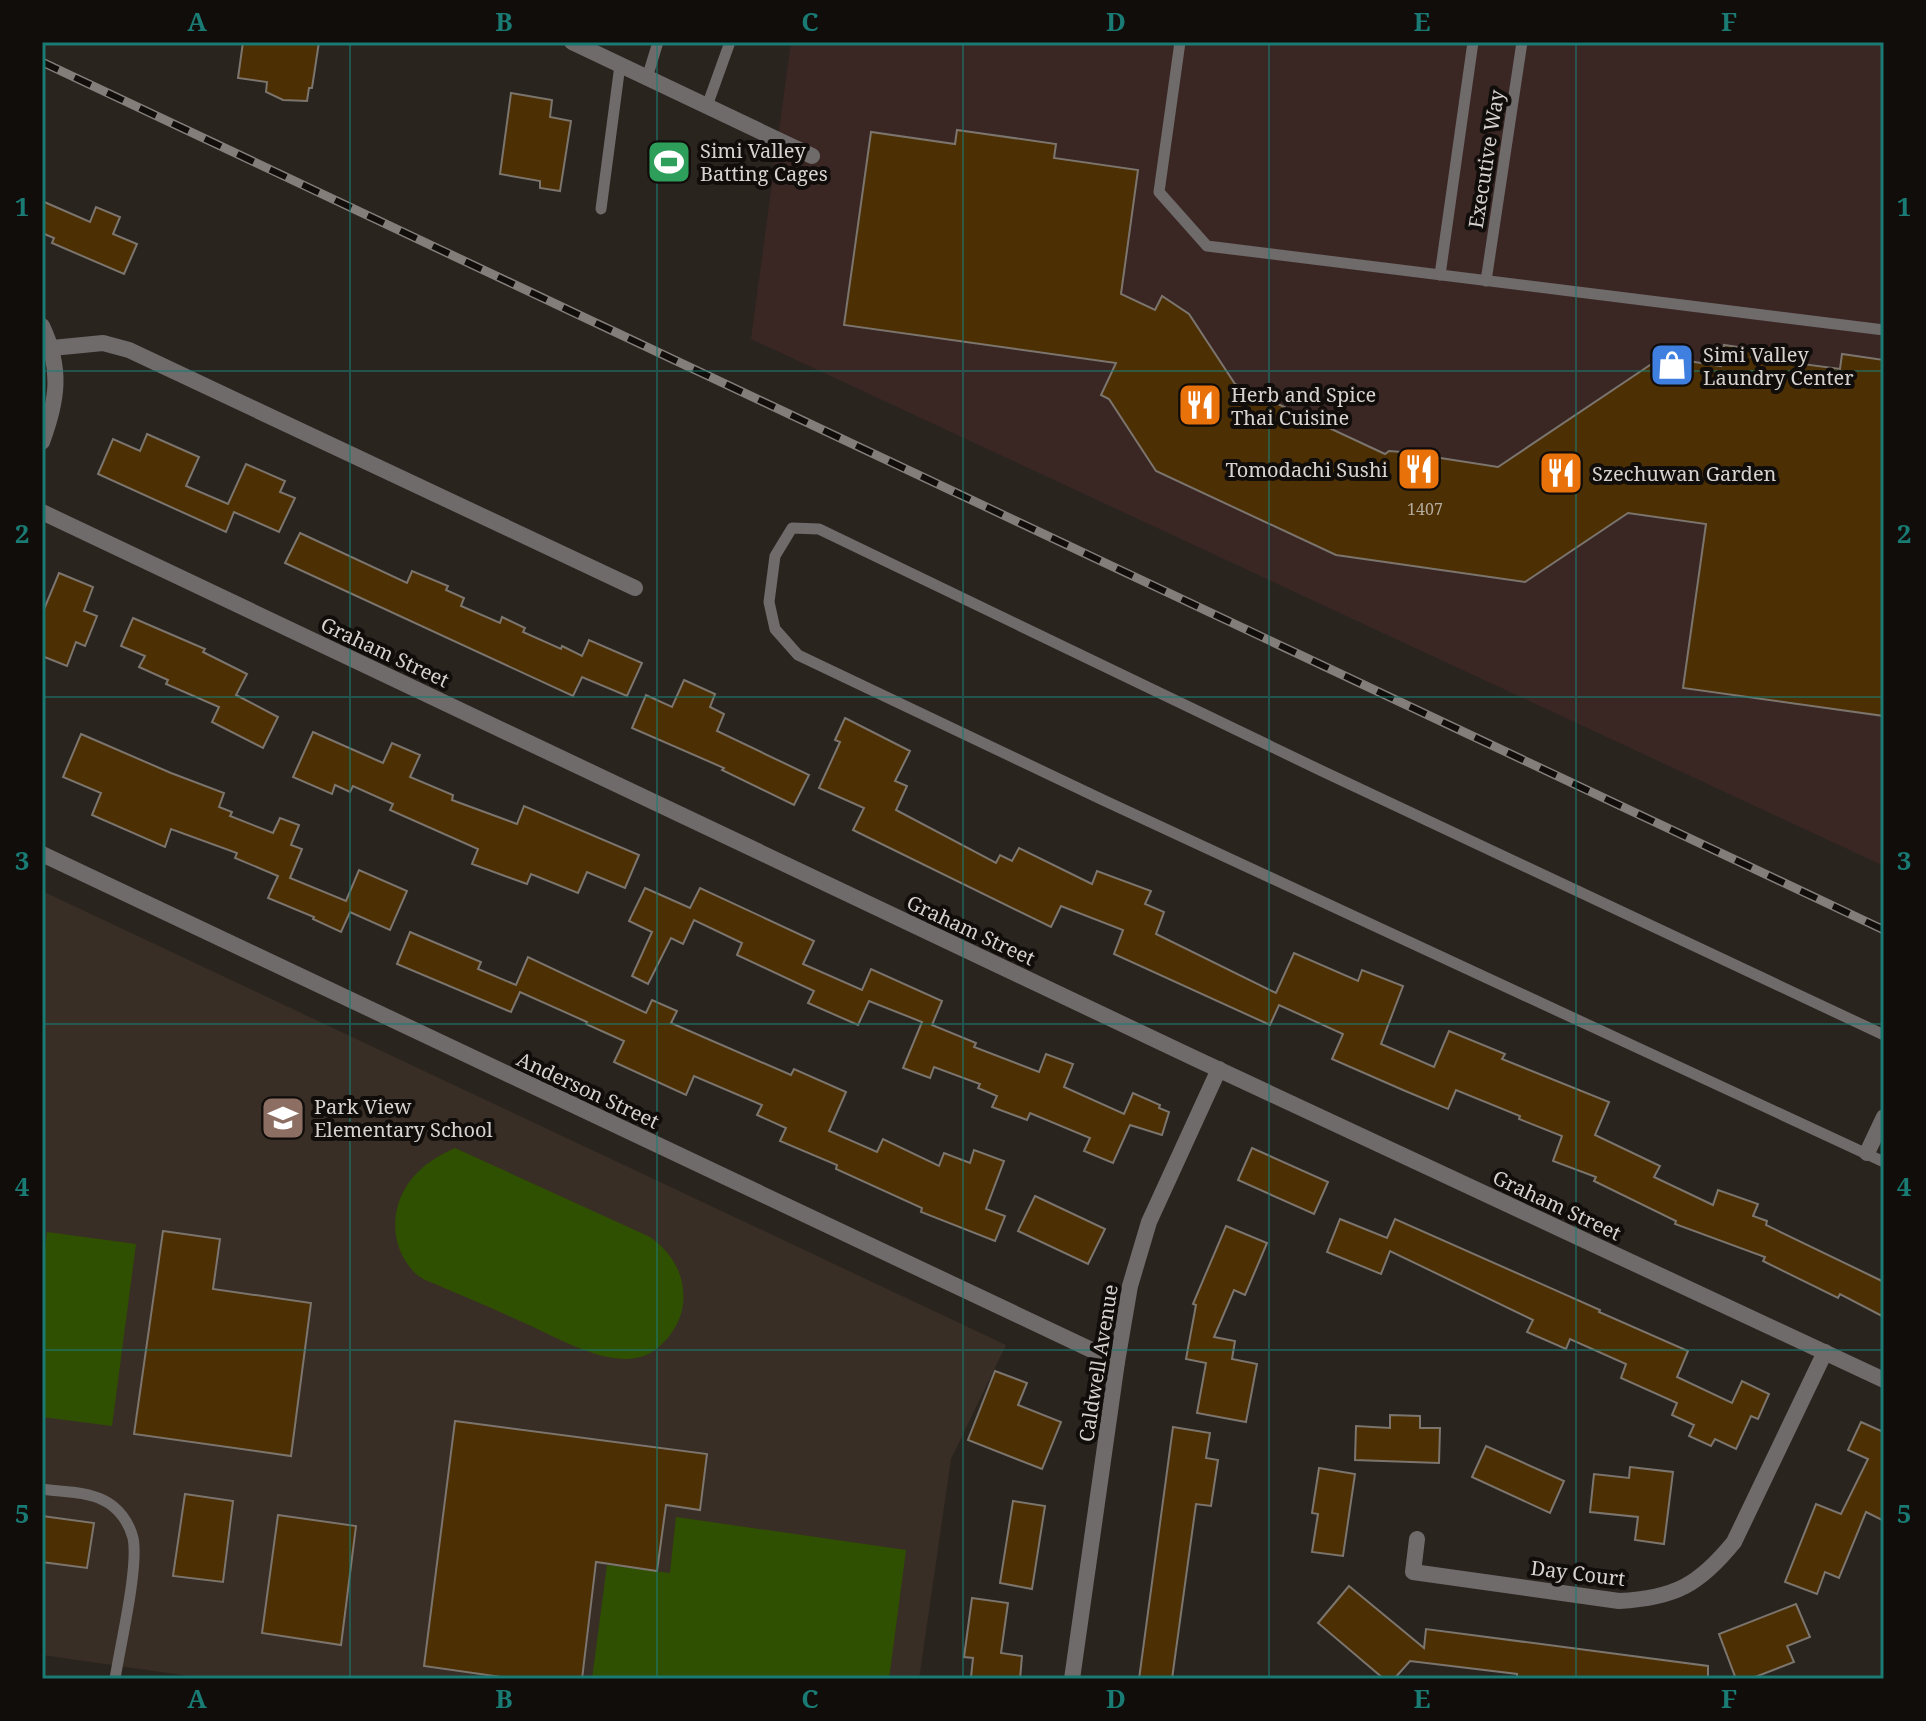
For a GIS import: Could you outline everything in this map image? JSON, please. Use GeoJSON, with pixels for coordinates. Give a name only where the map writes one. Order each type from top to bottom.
{"type":"FeatureCollection","features":[{"type":"Feature","properties":{"kind":"street"},"geometry":{"type":"LineString","coordinates":[[572,42],[812,156]]}},
{"type":"Feature","properties":{"kind":"street"},"geometry":{"type":"LineString","coordinates":[[42,326],[52,348],[57,380],[53,413],[42,442]]}},
{"type":"Feature","properties":{"kind":"street"},"geometry":{"type":"LineString","coordinates":[[52,348],[103,343],[129,350],[635,588]]}},
{"type":"Feature","properties":{"kind":"street","name":"Graham Street"},"geometry":{"type":"LineString","coordinates":[[42,512],[1884,1380]]}},
{"type":"Feature","properties":{"kind":"street","name":"Anderson Street"},"geometry":{"type":"LineString","coordinates":[[42,854],[1117,1362]]}},
{"type":"Feature","properties":{"kind":"street","name":"Caldwell Avenue"},"geometry":{"type":"LineString","coordinates":[[1072,1679],[1130,1286],[1149,1222],[1219,1069]]}},
{"type":"Feature","properties":{"kind":"street"},"geometry":{"type":"LineString","coordinates":[[1867,1153],[1884,1117]]}},
{"type":"Feature","properties":{"kind":"street","name":"Day Court"},"geometry":{"type":"LineString","coordinates":[[1417,1539],[1413,1572],[1619,1601],[1651,1599],[1679,1590],[1713,1568],[1734,1542],[1825,1352]]}},
{"type":"Feature","properties":{"kind":"lane"},"geometry":{"type":"LineString","coordinates":[[647,78],[658,42]]}},
{"type":"Feature","properties":{"kind":"lane"},"geometry":{"type":"LineString","coordinates":[[707,106],[730,42]]}},
{"type":"Feature","properties":{"kind":"lane"},"geometry":{"type":"LineString","coordinates":[[1180,42],[1159,192],[1207,246],[1884,330]]}},
{"type":"Feature","properties":{"kind":"lane","name":"Executive Way"},"geometry":{"type":"LineString","coordinates":[[1440,275],[1473,42]]}},
{"type":"Feature","properties":{"kind":"lane","name":"Executive Way"},"geometry":{"type":"LineString","coordinates":[[1486,281],[1522,42]]}},
{"type":"Feature","properties":{"kind":"lane"},"geometry":{"type":"LineString","coordinates":[[601,209],[620,65]]}},
{"type":"Feature","properties":{"kind":"lane"},"geometry":{"type":"LineString","coordinates":[[1884,1035],[1322,771],[819,529],[792,528],[775,556],[769,602],[775,629],[798,655],[1884,1162]]}},
{"type":"Feature","properties":{"kind":"lane"},"geometry":{"type":"LineString","coordinates":[[42,1489],[89,1495],[102,1500],[120,1513],[131,1531],[134,1552],[115,1679]]}},
{"type":"Feature","properties":{"kind":"shaded area"},"geometry":{"type":"Polygon","coordinates":[[[791,42],[1884,42],[1884,866],[751,339],[791,42]]]}},
{"type":"Feature","properties":{"kind":"shaded area","name":"Park View Elementary School"},"geometry":{"type":"Polygon","coordinates":[[[42,891],[1006,1345],[951,1459],[919,1679],[210,1679],[42,1655],[42,891]]]}},
{"type":"Feature","properties":{"kind":"green space"},"geometry":{"type":"Polygon","coordinates":[[[455,1148],[658,1243],[676,1266],[682,1284],[683,1304],[669,1337],[655,1350],[640,1357],[611,1358],[595,1354],[415,1273],[399,1249],[395,1221],[397,1207],[409,1182],[419,1171],[455,1148]]]}},
{"type":"Feature","properties":{"kind":"green space"},"geometry":{"type":"Polygon","coordinates":[[[47,1232],[136,1244],[112,1426],[42,1417],[42,1270],[47,1232]]]}},
{"type":"Feature","properties":{"kind":"green space"},"geometry":{"type":"Polygon","coordinates":[[[676,1517],[906,1550],[889,1679],[592,1679],[607,1565],[670,1573],[676,1517]]]}},
{"type":"Feature","properties":{"kind":"building"},"geometry":{"type":"Polygon","coordinates":[[[243,42],[319,42],[307,101],[283,100],[266,92],[267,82],[238,78],[243,42]]]}},
{"type":"Feature","properties":{"kind":"building"},"geometry":{"type":"Polygon","coordinates":[[[511,93],[552,100],[550,117],[571,121],[560,191],[540,188],[540,181],[500,174],[511,93]]]}},
{"type":"Feature","properties":{"kind":"building"},"geometry":{"type":"Polygon","coordinates":[[[957,130],[1056,144],[1054,158],[1138,170],[1121,294],[1155,310],[1162,296],[1189,314],[1235,384],[1385,454],[1389,451],[1402,452],[1498,467],[1662,357],[1721,366],[1724,345],[1752,349],[1751,357],[1840,369],[1842,354],[1884,360],[1884,716],[1683,688],[1706,524],[1628,513],[1525,582],[1336,555],[1156,471],[1109,399],[1101,395],[1116,363],[844,325],[871,132],[955,144],[957,130]]]}},
{"type":"Feature","properties":{"kind":"building"},"geometry":{"type":"Polygon","coordinates":[[[42,201],[90,222],[96,207],[120,217],[113,234],[137,244],[124,274],[52,243],[54,238],[42,233],[42,201]]]}},
{"type":"Feature","properties":{"kind":"building"},"geometry":{"type":"Polygon","coordinates":[[[147,434],[199,457],[186,486],[228,504],[246,464],[285,481],[280,492],[295,498],[279,532],[234,512],[226,532],[98,474],[113,439],[140,451],[147,434]]]}},
{"type":"Feature","properties":{"kind":"building"},"geometry":{"type":"Polygon","coordinates":[[[300,533],[407,583],[412,571],[448,586],[446,590],[464,598],[461,606],[500,623],[502,617],[525,628],[523,632],[561,649],[562,646],[582,656],[589,640],[642,663],[627,696],[582,677],[573,696],[285,563],[300,533]]]}},
{"type":"Feature","properties":{"kind":"building"},"geometry":{"type":"Polygon","coordinates":[[[59,573],[93,587],[84,611],[97,616],[85,646],[76,642],[67,666],[42,656],[42,614],[59,573]]]}},
{"type":"Feature","properties":{"kind":"building"},"geometry":{"type":"Polygon","coordinates":[[[133,618],[205,649],[203,652],[247,674],[236,695],[278,717],[263,748],[212,722],[219,707],[166,684],[168,680],[139,667],[145,656],[121,646],[133,618]]]}},
{"type":"Feature","properties":{"kind":"building"},"geometry":{"type":"Polygon","coordinates":[[[684,680],[715,694],[710,707],[724,714],[717,731],[809,775],[794,805],[722,770],[724,768],[632,728],[646,695],[672,707],[684,680]]]}},
{"type":"Feature","properties":{"kind":"building"},"geometry":{"type":"Polygon","coordinates":[[[845,718],[910,751],[895,781],[907,786],[896,810],[996,863],[1000,855],[1012,861],[1019,848],[1092,884],[1097,871],[1151,891],[1145,904],[1164,912],[1156,934],[1276,993],[1294,953],[1358,981],[1362,970],[1403,986],[1381,1044],[1434,1067],[1449,1031],[1505,1054],[1502,1059],[1609,1102],[1595,1135],[1660,1166],[1654,1177],[1713,1205],[1718,1190],[1758,1204],[1753,1216],[1767,1221],[1766,1225],[1884,1282],[1884,1317],[1763,1261],[1765,1257],[1675,1224],[1676,1221],[1594,1181],[1596,1177],[1553,1161],[1562,1136],[1519,1119],[1520,1116],[1456,1090],[1448,1109],[1403,1090],[1332,1059],[1343,1034],[1279,1005],[1270,1025],[1114,954],[1123,930],[1061,906],[1051,927],[853,830],[864,808],[819,788],[840,742],[835,740],[845,718]]]}},
{"type":"Feature","properties":{"kind":"building"},"geometry":{"type":"Polygon","coordinates":[[[313,732],[383,763],[392,743],[420,755],[410,777],[453,795],[452,800],[517,824],[524,806],[639,855],[625,888],[587,872],[578,893],[531,874],[527,884],[472,864],[478,849],[390,810],[393,804],[353,786],[350,792],[335,785],[332,794],[293,777],[313,732]]]}},
{"type":"Feature","properties":{"kind":"building"},"geometry":{"type":"Polygon","coordinates":[[[81,734],[224,793],[219,807],[232,812],[230,816],[273,833],[280,818],[299,825],[291,845],[302,849],[290,878],[346,901],[359,870],[407,891],[390,930],[350,912],[341,932],[268,898],[278,876],[235,858],[237,853],[171,829],[165,847],[92,815],[101,793],[63,777],[81,734]]]}},
{"type":"Feature","properties":{"kind":"building"},"geometry":{"type":"Polygon","coordinates":[[[645,888],[690,908],[700,888],[814,941],[803,964],[862,990],[871,969],[942,1001],[932,1025],[976,1043],[974,1047],[1039,1072],[1046,1054],[1073,1064],[1064,1087],[1124,1114],[1133,1093],[1160,1105],[1159,1108],[1169,1112],[1162,1135],[1130,1125],[1113,1163],[1084,1151],[1090,1138],[1030,1113],[1027,1120],[992,1107],[997,1096],[978,1088],[980,1084],[934,1067],[930,1078],[903,1068],[922,1022],[869,1001],[858,1025],[808,1003],[814,991],[737,955],[742,943],[694,920],[683,944],[671,938],[648,984],[632,976],[652,932],[629,921],[645,888]]]}},
{"type":"Feature","properties":{"kind":"building"},"geometry":{"type":"Polygon","coordinates":[[[410,932],[481,962],[478,969],[516,985],[528,957],[646,1013],[652,1000],[677,1011],[671,1023],[791,1075],[794,1069],[846,1092],[829,1131],[877,1152],[883,1139],[939,1166],[944,1153],[970,1163],[974,1150],[1004,1161],[986,1209],[1005,1216],[995,1241],[921,1212],[922,1208],[836,1169],[837,1165],[780,1141],[786,1128],[757,1115],[762,1105],[694,1076],[686,1095],[614,1062],[624,1041],[587,1022],[520,992],[511,1012],[397,964],[410,932]]]}},
{"type":"Feature","properties":{"kind":"building"},"geometry":{"type":"Polygon","coordinates":[[[1252,1148],[1328,1182],[1314,1214],[1238,1180],[1252,1148]]]}},
{"type":"Feature","properties":{"kind":"building"},"geometry":{"type":"Polygon","coordinates":[[[1035,1196],[1105,1229],[1088,1264],[1018,1231],[1035,1196]]]}},
{"type":"Feature","properties":{"kind":"building"},"geometry":{"type":"Polygon","coordinates":[[[1340,1219],[1387,1238],[1395,1219],[1688,1351],[1677,1377],[1732,1403],[1742,1381],[1769,1394],[1758,1419],[1751,1416],[1736,1449],[1715,1439],[1711,1446],[1689,1436],[1694,1425],[1672,1415],[1677,1403],[1621,1378],[1626,1364],[1570,1339],[1566,1349],[1527,1332],[1533,1320],[1390,1251],[1381,1274],[1327,1252],[1340,1219]]]}},
{"type":"Feature","properties":{"kind":"building"},"geometry":{"type":"Polygon","coordinates":[[[1226,1226],[1267,1243],[1245,1295],[1234,1290],[1214,1337],[1235,1341],[1232,1359],[1257,1364],[1246,1422],[1197,1413],[1206,1363],[1186,1359],[1196,1305],[1193,1304],[1226,1226]]]}},
{"type":"Feature","properties":{"kind":"building"},"geometry":{"type":"Polygon","coordinates":[[[163,1231],[220,1239],[213,1289],[311,1303],[291,1456],[134,1434],[163,1231]]]}},
{"type":"Feature","properties":{"kind":"building"},"geometry":{"type":"Polygon","coordinates":[[[995,1371],[1027,1383],[1018,1405],[1061,1422],[1042,1469],[968,1440],[995,1371]]]}},
{"type":"Feature","properties":{"kind":"building"},"geometry":{"type":"Polygon","coordinates":[[[1390,1415],[1420,1416],[1420,1428],[1440,1428],[1439,1463],[1355,1460],[1356,1426],[1390,1428],[1390,1415]]]}},
{"type":"Feature","properties":{"kind":"building"},"geometry":{"type":"Polygon","coordinates":[[[455,1421],[707,1454],[700,1510],[666,1505],[657,1571],[596,1562],[582,1679],[516,1679],[424,1666],[455,1421]]]}},
{"type":"Feature","properties":{"kind":"building"},"geometry":{"type":"Polygon","coordinates":[[[1861,1422],[1881,1431],[1884,1425],[1884,1521],[1866,1512],[1839,1578],[1825,1572],[1817,1594],[1785,1582],[1816,1504],[1841,1514],[1868,1459],[1848,1450],[1861,1422]]]}},
{"type":"Feature","properties":{"kind":"building"},"geometry":{"type":"Polygon","coordinates":[[[1173,1427],[1210,1433],[1206,1458],[1218,1460],[1211,1506],[1196,1504],[1172,1679],[1139,1679],[1173,1427]]]}},
{"type":"Feature","properties":{"kind":"building"},"geometry":{"type":"Polygon","coordinates":[[[1486,1446],[1564,1481],[1550,1513],[1472,1477],[1486,1446]]]}},
{"type":"Feature","properties":{"kind":"building"},"geometry":{"type":"Polygon","coordinates":[[[1630,1467],[1673,1472],[1664,1544],[1635,1540],[1638,1517],[1590,1512],[1594,1474],[1629,1478],[1630,1467]]]}},
{"type":"Feature","properties":{"kind":"building"},"geometry":{"type":"Polygon","coordinates":[[[1319,1468],[1355,1474],[1343,1556],[1312,1552],[1318,1514],[1312,1513],[1319,1468]]]}},
{"type":"Feature","properties":{"kind":"building"},"geometry":{"type":"Polygon","coordinates":[[[185,1494],[233,1501],[223,1582],[173,1576],[185,1494]]]}},
{"type":"Feature","properties":{"kind":"building"},"geometry":{"type":"Polygon","coordinates":[[[1013,1501],[1045,1506],[1032,1589],[1000,1583],[1013,1501]]]}},
{"type":"Feature","properties":{"kind":"building"},"geometry":{"type":"Polygon","coordinates":[[[278,1515],[356,1526],[341,1645],[262,1633],[278,1515]]]}},
{"type":"Feature","properties":{"kind":"building"},"geometry":{"type":"Polygon","coordinates":[[[42,1516],[94,1523],[87,1568],[42,1562],[42,1516]]]}},
{"type":"Feature","properties":{"kind":"building"},"geometry":{"type":"Polygon","coordinates":[[[1349,1586],[1424,1648],[1426,1629],[1708,1666],[1708,1679],[1517,1679],[1517,1674],[1410,1661],[1394,1679],[1384,1679],[1318,1623],[1349,1586]]]}},
{"type":"Feature","properties":{"kind":"building"},"geometry":{"type":"Polygon","coordinates":[[[972,1598],[1008,1603],[1001,1653],[1022,1656],[1020,1679],[971,1677],[973,1658],[964,1657],[972,1598]]]}},
{"type":"Feature","properties":{"kind":"building"},"geometry":{"type":"Polygon","coordinates":[[[1796,1604],[1810,1637],[1787,1646],[1794,1662],[1750,1679],[1736,1679],[1719,1634],[1796,1604]]]}},
{"type":"Feature","properties":{"kind":"railway"},"geometry":{"type":"LineString","coordinates":[[42,62],[1884,930]]}},
{"type":"Feature","properties":{"kind":"place","name":"Simi Valley Batting Cages"},"geometry":{"type":"Point","coordinates":[669,162]}},
{"type":"Feature","properties":{"kind":"place","name":"Simi Valley Laundry Center"},"geometry":{"type":"Point","coordinates":[1672,365]}},
{"type":"Feature","properties":{"kind":"place","name":"Herb and Spice Thai Cuisine"},"geometry":{"type":"Point","coordinates":[1200,405]}},
{"type":"Feature","properties":{"kind":"place","name":"Tomodachi Sushi"},"geometry":{"type":"Point","coordinates":[1419,469]}},
{"type":"Feature","properties":{"kind":"place","name":"Szechuwan Garden"},"geometry":{"type":"Point","coordinates":[1561,473]}},
{"type":"Feature","properties":{"kind":"place","name":"Park View Elementary School"},"geometry":{"type":"Point","coordinates":[283,1118]}}]}
